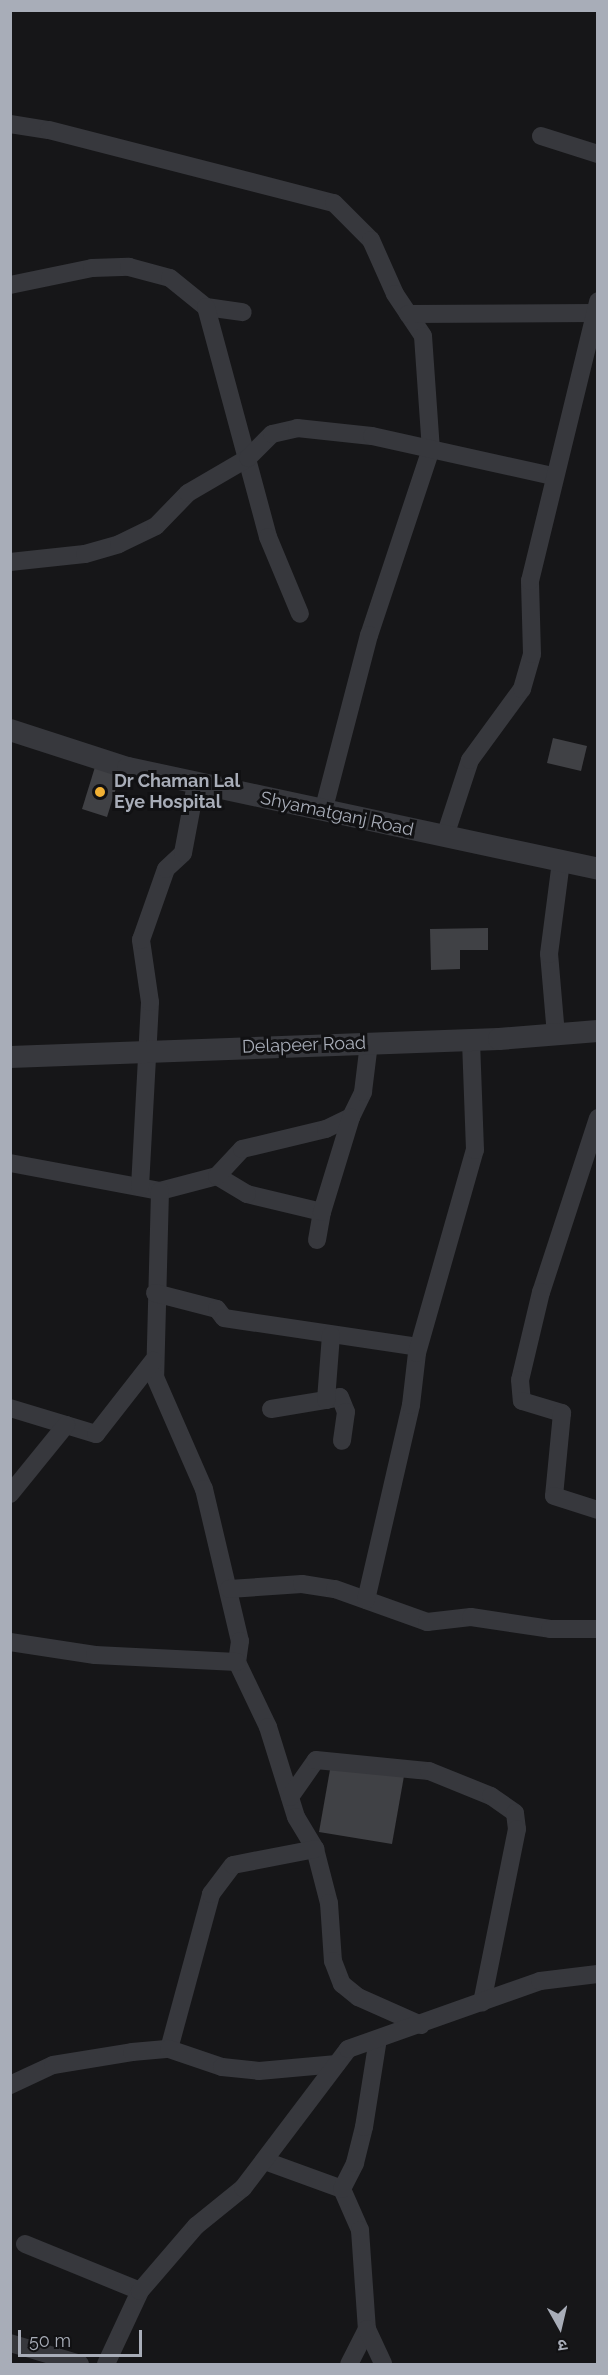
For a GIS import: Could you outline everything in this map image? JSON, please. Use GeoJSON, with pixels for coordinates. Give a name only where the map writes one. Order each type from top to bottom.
{"type":"FeatureCollection","features":[{"type":"Feature","properties":{"kind":"street"},"geometry":{"type":"LineString","coordinates":[[10,124],[49,130],[334,203],[371,240],[408,314],[423,336],[431,449],[369,635],[323,812]]}},
{"type":"Feature","properties":{"kind":"street"},"geometry":{"type":"LineString","coordinates":[[541,136],[597,154]]}},
{"type":"Feature","properties":{"kind":"street"},"geometry":{"type":"LineString","coordinates":[[10,285],[92,268],[129,267],[170,278],[206,307],[243,312]]}},
{"type":"Feature","properties":{"kind":"street"},"geometry":{"type":"LineString","coordinates":[[206,307],[268,537],[300,614]]}},
{"type":"Feature","properties":{"kind":"street"},"geometry":{"type":"LineString","coordinates":[[408,314],[596,307],[553,476],[530,580],[532,654],[522,689],[470,760],[445,836]]}},
{"type":"Feature","properties":{"kind":"street"},"geometry":{"type":"LineString","coordinates":[[10,562],[85,554],[119,544],[156,526],[188,493],[248,458],[272,434],[297,428],[372,436],[553,476]]}},
{"type":"Feature","properties":{"kind":"street","name":"Shyamatganj Road"},"geometry":{"type":"LineString","coordinates":[[10,730],[128,768],[196,784],[597,868]]}},
{"type":"Feature","properties":{"kind":"street"},"geometry":{"type":"LineString","coordinates":[[140,1187],[150,1002],[141,940],[166,869],[183,853],[196,784]]}},
{"type":"Feature","properties":{"kind":"street"},"geometry":{"type":"LineString","coordinates":[[556,1035],[549,954],[561,861]]}},
{"type":"Feature","properties":{"kind":"street","name":"Delapeer Road"},"geometry":{"type":"LineString","coordinates":[[10,1056],[471,1040],[597,1031]]}},
{"type":"Feature","properties":{"kind":"street"},"geometry":{"type":"LineString","coordinates":[[366,1600],[411,1405],[418,1347],[475,1150],[471,1040]]}},
{"type":"Feature","properties":{"kind":"street"},"geometry":{"type":"LineString","coordinates":[[317,1240],[321,1212],[351,1117],[363,1092],[369,1043]]}},
{"type":"Feature","properties":{"kind":"street"},"geometry":{"type":"LineString","coordinates":[[10,1163],[160,1191],[217,1176],[242,1149],[326,1129],[351,1117]]}},
{"type":"Feature","properties":{"kind":"street"},"geometry":{"type":"LineString","coordinates":[[597,1118],[541,1292],[520,1380],[522,1401],[562,1413],[554,1496],[597,1510]]}},
{"type":"Feature","properties":{"kind":"street"},"geometry":{"type":"LineString","coordinates":[[217,1176],[247,1194],[321,1212]]}},
{"type":"Feature","properties":{"kind":"street"},"geometry":{"type":"LineString","coordinates":[[160,1191],[153,1361],[155,1377],[204,1489],[240,1641],[237,1662],[268,1727],[296,1817],[315,1849],[329,1903],[333,1961],[342,1984],[358,1997],[421,2025]]}},
{"type":"Feature","properties":{"kind":"street"},"geometry":{"type":"LineString","coordinates":[[155,1293],[217,1309],[224,1318],[418,1347]]}},
{"type":"Feature","properties":{"kind":"street"},"geometry":{"type":"LineString","coordinates":[[326,1400],[331,1335]]}},
{"type":"Feature","properties":{"kind":"street"},"geometry":{"type":"LineString","coordinates":[[10,1408],[96,1434],[153,1361]]}},
{"type":"Feature","properties":{"kind":"street"},"geometry":{"type":"LineString","coordinates":[[271,1409],[340,1397],[346,1412],[342,1441]]}},
{"type":"Feature","properties":{"kind":"street"},"geometry":{"type":"LineString","coordinates":[[10,1494],[66,1425]]}},
{"type":"Feature","properties":{"kind":"street"},"geometry":{"type":"LineString","coordinates":[[229,1589],[303,1584],[366,1600],[427,1622],[471,1617],[550,1629],[597,1629]]}},
{"type":"Feature","properties":{"kind":"street"},"geometry":{"type":"LineString","coordinates":[[10,1642],[95,1655],[237,1662]]}},
{"type":"Feature","properties":{"kind":"street"},"geometry":{"type":"LineString","coordinates":[[290,1797],[316,1760],[429,1771],[491,1796],[515,1813],[517,1829],[482,2003]]}},
{"type":"Feature","properties":{"kind":"street"},"geometry":{"type":"LineString","coordinates":[[169,2049],[211,1894],[232,1865],[315,1849]]}},
{"type":"Feature","properties":{"kind":"street"},"geometry":{"type":"LineString","coordinates":[[106,2364],[140,2291],[196,2226],[243,2188],[348,2049],[540,1981],[597,1974]]}},
{"type":"Feature","properties":{"kind":"street"},"geometry":{"type":"LineString","coordinates":[[342,2189],[355,2163],[364,2127],[378,2039]]}},
{"type":"Feature","properties":{"kind":"street"},"geometry":{"type":"LineString","coordinates":[[10,2085],[53,2065],[169,2049],[222,2067],[259,2072],[337,2064]]}},
{"type":"Feature","properties":{"kind":"street"},"geometry":{"type":"LineString","coordinates":[[265,2160],[342,2189],[360,2230],[367,2329],[383,2364]]}},
{"type":"Feature","properties":{"kind":"street"},"geometry":{"type":"LineString","coordinates":[[25,2244],[140,2291]]}},
{"type":"Feature","properties":{"kind":"street"},"geometry":{"type":"LineString","coordinates":[[349,2364],[367,2329]]}},
{"type":"Feature","properties":{"kind":"street"},"geometry":{"type":"LineString","coordinates":[[10,2343],[80,2364]]}},
{"type":"Feature","properties":{"kind":"building"},"geometry":{"type":"Polygon","coordinates":[[[553,738],[587,746],[581,771],[547,763],[553,738]]]}},
{"type":"Feature","properties":{"kind":"building"},"geometry":{"type":"Polygon","coordinates":[[[95,767],[120,775],[107,817],[82,809],[95,767]]]}},
{"type":"Feature","properties":{"kind":"building"},"geometry":{"type":"Polygon","coordinates":[[[488,928],[488,950],[460,950],[460,969],[431,970],[430,929],[488,928]]]}},
{"type":"Feature","properties":{"kind":"building"},"geometry":{"type":"Polygon","coordinates":[[[331,1764],[404,1776],[392,1844],[319,1832],[331,1764]]]}},
{"type":"Feature","properties":{"kind":"place","name":"Dr Chaman Lal Eye Hospital"},"geometry":{"type":"Point","coordinates":[100,792]}}]}
